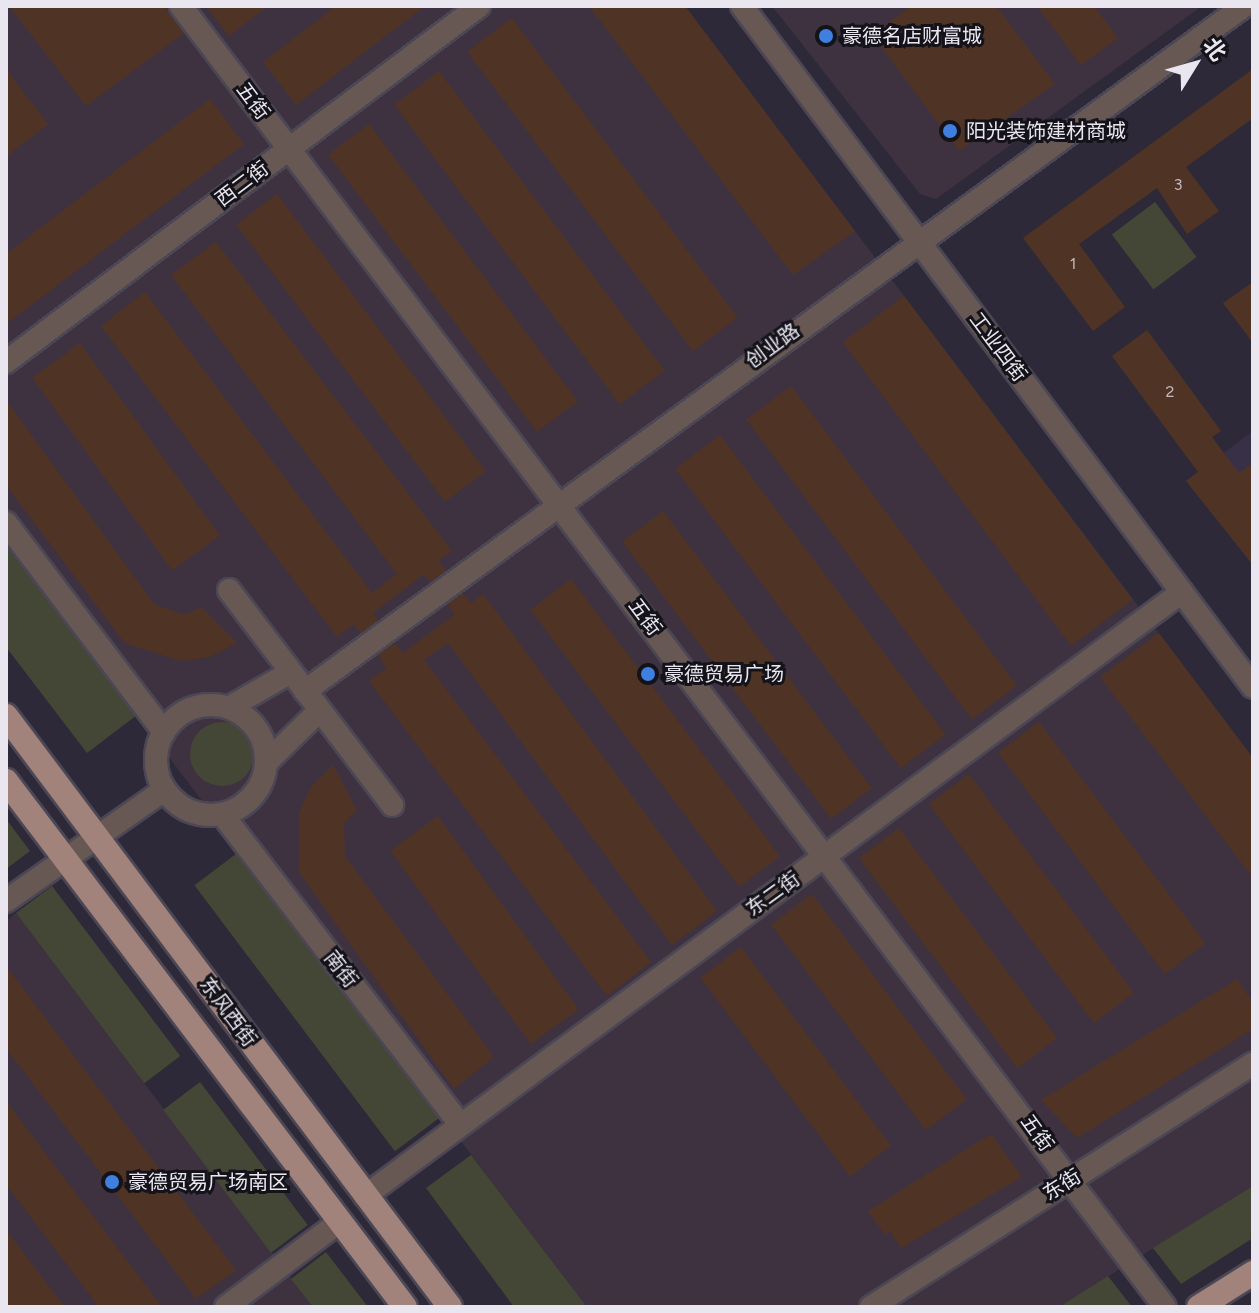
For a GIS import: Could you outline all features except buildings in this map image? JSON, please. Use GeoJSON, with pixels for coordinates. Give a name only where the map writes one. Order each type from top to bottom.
{"type":"FeatureCollection","features":[{"type":"Feature","properties":{"kind":"main road","name":"东风西街"},"geometry":{"type":"LineString","coordinates":[[6,716],[450,1307]]}},
{"type":"Feature","properties":{"kind":"main road","name":"东风西街"},"geometry":{"type":"LineString","coordinates":[[6,781],[215,1050],[338,1223],[405,1307]]}},
{"type":"Feature","properties":{"kind":"main road"},"geometry":{"type":"LineString","coordinates":[[1199,1307],[1253,1273]]}},
{"type":"Feature","properties":{"kind":"street","name":"五街"},"geometry":{"type":"LineString","coordinates":[[181,6],[826,854],[1165,1307]]}},
{"type":"Feature","properties":{"kind":"street","name":"西二街"},"geometry":{"type":"LineString","coordinates":[[6,362],[479,6]]}},
{"type":"Feature","properties":{"kind":"street","name":"工业四街"},"geometry":{"type":"LineString","coordinates":[[742,6],[1253,687]]}},
{"type":"Feature","properties":{"kind":"street","name":"创业路"},"geometry":{"type":"LineString","coordinates":[[305,691],[918,240],[1244,6]]}},
{"type":"Feature","properties":{"kind":"street"},"geometry":{"type":"LineString","coordinates":[[6,523],[164,732]]}},
{"type":"Feature","properties":{"kind":"street"},"geometry":{"type":"LineString","coordinates":[[229,590],[392,805]]}},
{"type":"Feature","properties":{"kind":"street","name":"东二街"},"geometry":{"type":"LineString","coordinates":[[365,1196],[1182,592]]}},
{"type":"Feature","properties":{"kind":"street"},"geometry":{"type":"LineString","coordinates":[[230,707],[259,732],[267,762],[261,787],[249,802],[222,814],[194,813],[164,790],[156,755],[164,732],[197,706],[230,707],[291,672]]}},
{"type":"Feature","properties":{"kind":"street"},"geometry":{"type":"LineString","coordinates":[[267,762],[320,710]]}},
{"type":"Feature","properties":{"kind":"street"},"geometry":{"type":"LineString","coordinates":[[6,901],[95,835],[164,790]]}},
{"type":"Feature","properties":{"kind":"street","name":"南街"},"geometry":{"type":"LineString","coordinates":[[222,814],[460,1124]]}},
{"type":"Feature","properties":{"kind":"street","name":"东街"},"geometry":{"type":"LineString","coordinates":[[871,1307],[1253,1064]]}},
{"type":"Feature","properties":{"kind":"street"},"geometry":{"type":"LineString","coordinates":[[226,1307],[338,1223]]}},
{"type":"Feature","properties":{"kind":"shaded area","name":"豪德贸易广场"},"geometry":{"type":"Polygon","coordinates":[[[6,6],[685,6],[1253,758],[1253,1186],[1059,1307],[587,1307],[6,543],[6,6]]]}},
{"type":"Feature","properties":{"kind":"shaded area","name":"阳光装饰建材商城"},"geometry":{"type":"Polygon","coordinates":[[[772,6],[1202,6],[936,199],[920,194],[772,6]]]}},
{"type":"Feature","properties":{"kind":"shaded area"},"geometry":{"type":"Polygon","coordinates":[[[1253,431],[1253,565],[1186,481],[1253,431]]]}},
{"type":"Feature","properties":{"kind":"shaded area","name":"豪德贸易广场南区"},"geometry":{"type":"Polygon","coordinates":[[[16,913],[313,1307],[6,1307],[6,921],[16,913]]]}},
{"type":"Feature","properties":{"kind":"green space"},"geometry":{"type":"Polygon","coordinates":[[[1155,202],[1197,257],[1153,290],[1112,234],[1155,202]]]}},
{"type":"Feature","properties":{"kind":"green space"},"geometry":{"type":"Polygon","coordinates":[[[6,543],[137,715],[87,753],[6,647],[6,543]]]}},
{"type":"Feature","properties":{"kind":"green space"},"geometry":{"type":"Polygon","coordinates":[[[222,722],[240,728],[248,736],[254,754],[248,772],[240,780],[222,786],[204,780],[196,772],[190,754],[196,736],[204,728],[222,722]]]}},
{"type":"Feature","properties":{"kind":"green space"},"geometry":{"type":"Polygon","coordinates":[[[6,819],[30,851],[6,869],[6,819]]]}},
{"type":"Feature","properties":{"kind":"green space"},"geometry":{"type":"Polygon","coordinates":[[[240,851],[440,1117],[395,1151],[194,885],[240,851]]]}},
{"type":"Feature","properties":{"kind":"green space"},"geometry":{"type":"Polygon","coordinates":[[[52,886],[180,1056],[144,1083],[16,913],[52,886]]]}},
{"type":"Feature","properties":{"kind":"green space"},"geometry":{"type":"Polygon","coordinates":[[[200,1082],[308,1225],[271,1253],[163,1110],[200,1082]]]}},
{"type":"Feature","properties":{"kind":"green space"},"geometry":{"type":"Polygon","coordinates":[[[471,1155],[587,1307],[514,1307],[426,1188],[471,1155]]]}},
{"type":"Feature","properties":{"kind":"green space"},"geometry":{"type":"Polygon","coordinates":[[[1253,1186],[1253,1238],[1181,1284],[1153,1248],[1253,1186]]]}},
{"type":"Feature","properties":{"kind":"green space"},"geometry":{"type":"Polygon","coordinates":[[[326,1252],[368,1307],[313,1307],[291,1279],[326,1252]]]}},
{"type":"Feature","properties":{"kind":"green space"},"geometry":{"type":"Polygon","coordinates":[[[1108,1276],[1132,1307],[1059,1307],[1108,1276]]]}},
{"type":"Feature","properties":{"kind":"place","name":"豪德名店财富城"},"geometry":{"type":"Point","coordinates":[826,36]}},
{"type":"Feature","properties":{"kind":"place","name":"阳光装饰建材商城"},"geometry":{"type":"Point","coordinates":[950,131]}},
{"type":"Feature","properties":{"kind":"place","name":"豪德贸易广场"},"geometry":{"type":"Point","coordinates":[648,674]}},
{"type":"Feature","properties":{"kind":"place","name":"豪德贸易广场南区"},"geometry":{"type":"Point","coordinates":[112,1182]}}]}
